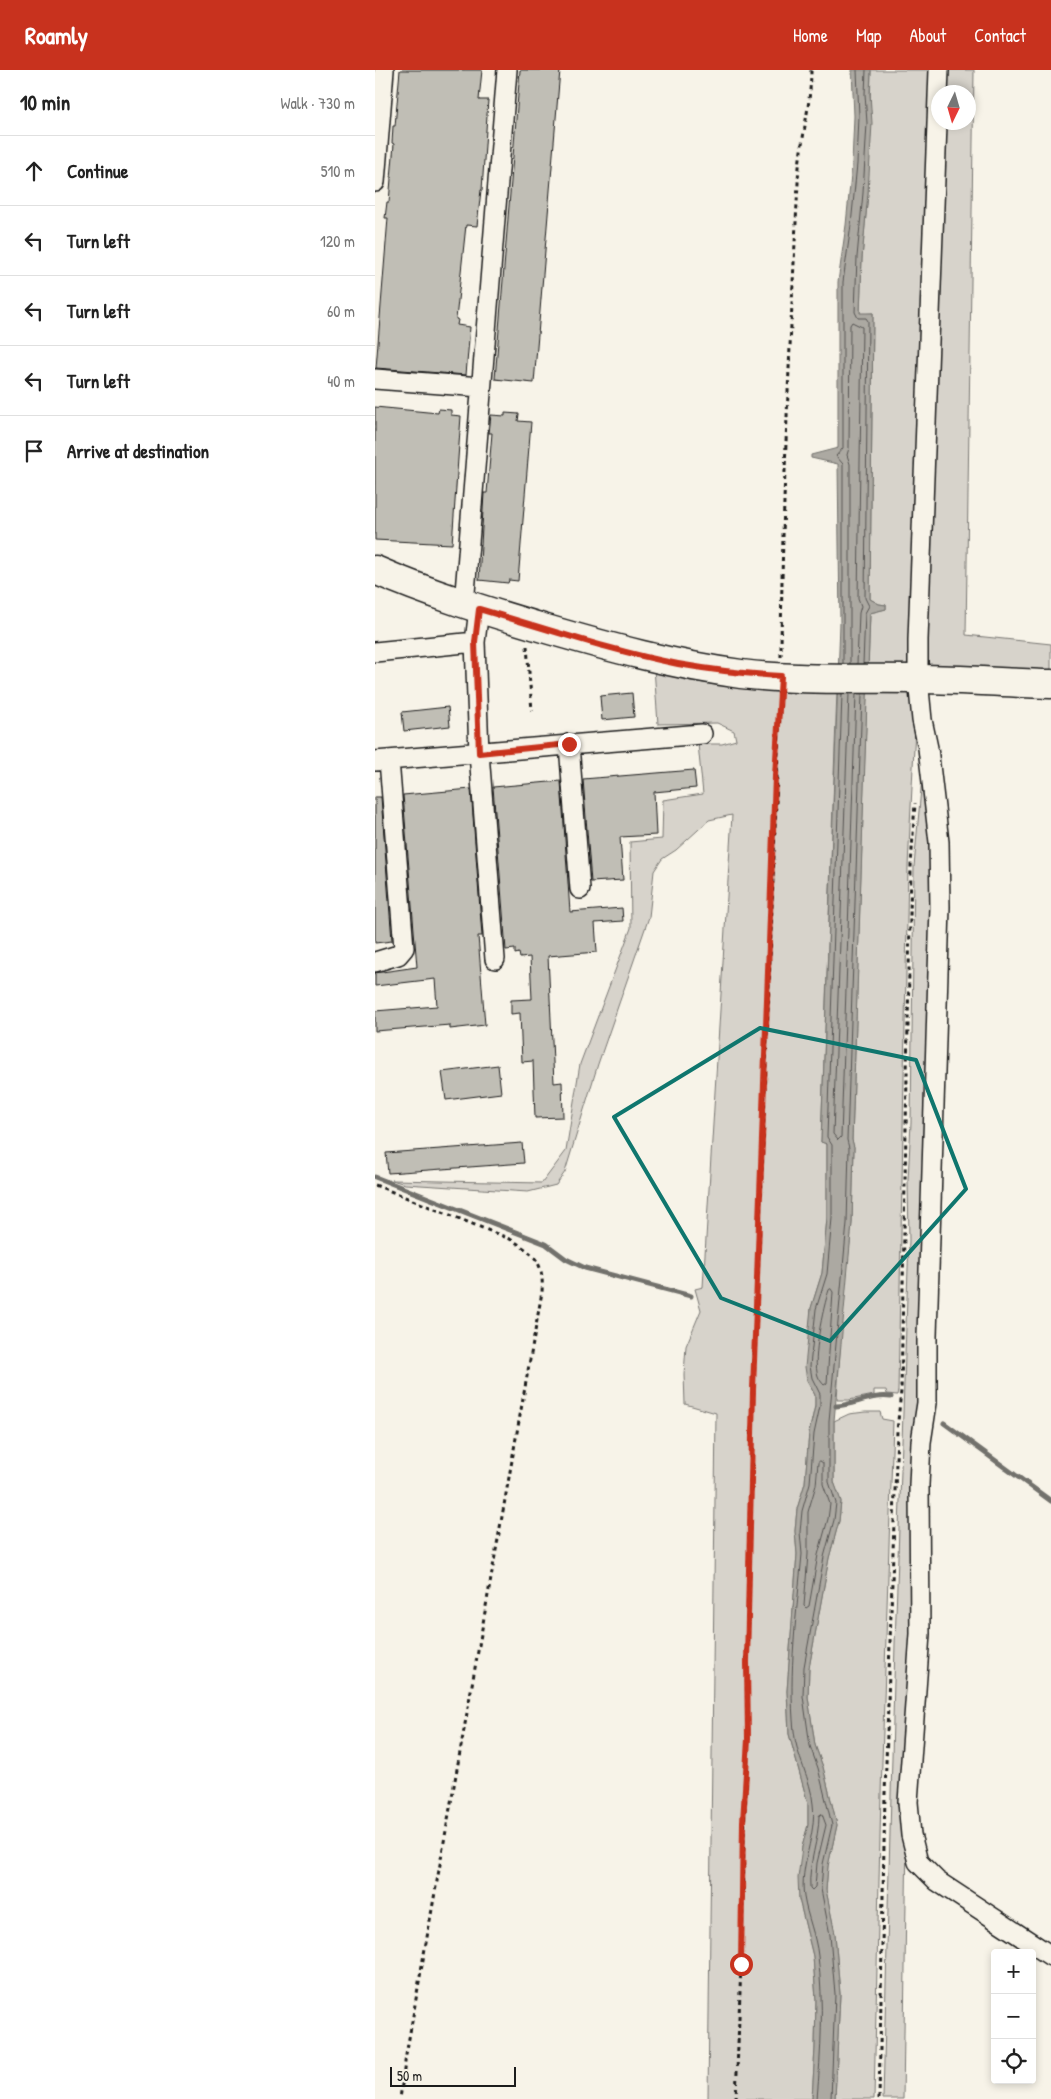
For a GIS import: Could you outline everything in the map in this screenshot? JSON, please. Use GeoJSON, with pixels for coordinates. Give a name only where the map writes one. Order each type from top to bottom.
{"type":"FeatureCollection","features":[{"type":"Feature","properties":{"kind":"main road"},"geometry":{"type":"LineString","coordinates":[[375,570],[412,587],[471,607],[600,645],[677,664],[742,674],[789,677],[1051,684]]}},
{"type":"Feature","properties":{"kind":"street"},"geometry":{"type":"LineString","coordinates":[[375,182],[384,70]]}},
{"type":"Feature","properties":{"kind":"street"},"geometry":{"type":"LineString","coordinates":[[495,959],[479,753],[475,642],[467,584],[507,70]]}},
{"type":"Feature","properties":{"kind":"street"},"geometry":{"type":"LineString","coordinates":[[939,70],[913,679],[939,842],[940,907],[927,1336],[927,1403],[921,1442],[919,1485],[920,1634],[908,1802],[911,1836],[918,1862],[937,1880],[1051,1956]]}},
{"type":"Feature","properties":{"kind":"street"},"geometry":{"type":"LineString","coordinates":[[375,379],[481,387]]}},
{"type":"Feature","properties":{"kind":"street"},"geometry":{"type":"LineString","coordinates":[[375,652],[475,642]]}},
{"type":"Feature","properties":{"kind":"street"},"geometry":{"type":"LineString","coordinates":[[375,962],[398,955],[404,948],[382,761],[702,734]]}},
{"type":"Feature","properties":{"kind":"street"},"geometry":{"type":"LineString","coordinates":[[569,744],[580,889]]}},
{"type":"Feature","properties":{"kind":"path"},"geometry":{"type":"LineString","coordinates":[[737,2099],[743,1822],[748,1739],[747,1653],[753,1390],[775,776],[789,677],[785,466],[798,172],[811,91],[811,70]]}},
{"type":"Feature","properties":{"kind":"path"},"geometry":{"type":"LineString","coordinates":[[525,623],[532,711]]}},
{"type":"Feature","properties":{"kind":"path"},"geometry":{"type":"LineString","coordinates":[[879,2099],[885,1794],[897,1431],[901,1391],[911,866],[915,799]]}},
{"type":"Feature","properties":{"kind":"path"},"geometry":{"type":"LineString","coordinates":[[375,1185],[510,1239],[527,1249],[537,1259],[543,1274],[542,1292],[400,2099]]}},
{"type":"Feature","properties":{"kind":"highlighted area"},"geometry":{"type":"Polygon","coordinates":[[[760,1028],[916,1060],[966,1189],[830,1341],[721,1298],[614,1117],[760,1028]]]}},
{"type":"Feature","properties":{"kind":"shaded area"},"geometry":{"type":"Polygon","coordinates":[[[871,70],[935,70],[934,85],[931,85],[931,130],[933,130],[912,670],[868,668],[870,613],[886,609],[886,605],[879,604],[870,599],[873,313],[860,314],[862,258],[868,193],[871,70]]]}},
{"type":"Feature","properties":{"kind":"shaded area"},"geometry":{"type":"Polygon","coordinates":[[[945,70],[974,70],[974,85],[944,85],[945,70]]]}},
{"type":"Feature","properties":{"kind":"shaded area"},"geometry":{"type":"Polygon","coordinates":[[[943,130],[973,130],[966,635],[1051,644],[1051,676],[926,670],[943,130]]]}},
{"type":"Feature","properties":{"kind":"shaded area"},"geometry":{"type":"Polygon","coordinates":[[[654,668],[690,681],[746,689],[837,691],[821,1142],[827,1144],[827,1218],[822,1273],[811,1308],[807,1380],[815,1395],[815,1406],[809,1433],[805,1483],[797,1509],[795,1531],[797,1554],[787,1691],[789,1734],[808,1804],[808,1825],[802,1847],[799,1899],[813,1956],[816,2000],[812,2099],[708,2099],[716,1413],[685,1404],[684,1374],[686,1346],[701,1310],[695,1289],[703,1287],[732,815],[709,820],[676,850],[662,859],[654,871],[649,917],[598,1064],[565,1172],[556,1185],[528,1192],[405,1184],[392,1180],[542,1183],[566,1151],[580,1064],[631,928],[630,842],[662,839],[663,800],[703,794],[698,744],[722,744],[736,740],[734,731],[717,723],[658,724],[654,668]]]}},
{"type":"Feature","properties":{"kind":"shaded area"},"geometry":{"type":"Polygon","coordinates":[[[867,691],[912,691],[915,728],[908,866],[898,1391],[897,1395],[887,1394],[886,1390],[874,1390],[874,1395],[849,1400],[837,1400],[842,1317],[852,1223],[854,1147],[852,1140],[867,691]]]}},
{"type":"Feature","properties":{"kind":"shaded area"},"geometry":{"type":"Polygon","coordinates":[[[924,755],[936,842],[907,1834],[903,2099],[883,2099],[895,1644],[909,1240],[908,1180],[911,1123],[914,867],[924,755]]]}},
{"type":"Feature","properties":{"kind":"shaded area"},"geometry":{"type":"Polygon","coordinates":[[[880,1412],[882,1419],[893,1421],[881,1793],[874,2099],[835,2099],[840,1994],[835,1934],[826,1890],[828,1866],[837,1825],[823,1767],[815,1745],[808,1697],[809,1668],[829,1558],[839,1521],[841,1502],[834,1482],[834,1421],[849,1414],[880,1412]]]}},
{"type":"Feature","properties":{"kind":"water"},"geometry":{"type":"Polygon","coordinates":[[[852,70],[871,70],[872,123],[860,313],[873,313],[870,599],[879,604],[886,605],[886,609],[870,613],[852,1140],[854,1147],[852,1223],[834,1421],[834,1482],[841,1501],[839,1521],[829,1558],[809,1668],[808,1697],[815,1745],[823,1767],[837,1825],[828,1866],[826,1890],[835,1934],[840,1994],[835,2099],[812,2099],[816,2000],[813,1956],[799,1899],[798,1878],[802,1847],[808,1825],[808,1804],[789,1734],[787,1691],[797,1554],[795,1531],[797,1509],[805,1483],[809,1433],[815,1406],[815,1395],[807,1380],[805,1367],[811,1308],[822,1273],[827,1218],[827,1144],[821,1142],[840,623],[838,464],[811,458],[811,455],[838,448],[838,282],[852,164],[854,116],[852,70]]]}},
{"type":"Feature","properties":{"kind":"building"},"geometry":{"type":"Polygon","coordinates":[[[400,70],[482,70],[479,100],[488,100],[482,190],[477,226],[466,225],[456,319],[458,320],[457,325],[470,327],[466,375],[376,368],[388,218],[385,218],[387,202],[389,202],[394,144],[392,143],[393,126],[395,126],[400,70]]]}},
{"type":"Feature","properties":{"kind":"building"},"geometry":{"type":"Polygon","coordinates":[[[520,70],[560,70],[534,383],[495,379],[520,70]]]}},
{"type":"Feature","properties":{"kind":"building"},"geometry":{"type":"Polygon","coordinates":[[[375,407],[438,413],[439,409],[451,410],[451,415],[461,416],[452,544],[375,540],[375,407]]]}},
{"type":"Feature","properties":{"kind":"building"},"geometry":{"type":"Polygon","coordinates":[[[505,413],[519,414],[518,421],[531,422],[518,581],[509,580],[508,583],[479,580],[484,493],[487,493],[492,433],[489,433],[491,415],[505,416],[505,413]]]}},
{"type":"Feature","properties":{"kind":"building"},"geometry":{"type":"Polygon","coordinates":[[[632,693],[634,717],[602,720],[600,696],[632,693]]]}},
{"type":"Feature","properties":{"kind":"building"},"geometry":{"type":"Polygon","coordinates":[[[448,707],[450,726],[404,731],[402,712],[448,707]]]}},
{"type":"Feature","properties":{"kind":"building"},"geometry":{"type":"Polygon","coordinates":[[[694,770],[696,788],[654,792],[656,835],[620,837],[623,880],[591,882],[583,779],[694,770]]]}},
{"type":"Feature","properties":{"kind":"building"},"geometry":{"type":"Polygon","coordinates":[[[561,781],[570,912],[622,908],[623,921],[595,923],[597,952],[548,956],[554,1083],[562,1082],[563,1117],[535,1118],[533,1061],[522,1062],[520,1013],[511,1014],[511,1000],[532,999],[530,957],[520,958],[519,953],[515,954],[515,949],[506,950],[493,787],[561,781]]]}},
{"type":"Feature","properties":{"kind":"building"},"geometry":{"type":"Polygon","coordinates":[[[471,789],[482,936],[478,936],[485,1025],[450,1029],[450,1025],[375,1031],[375,1011],[437,1006],[435,979],[375,986],[375,973],[417,967],[403,795],[471,789]]]}},
{"type":"Feature","properties":{"kind":"building"},"geometry":{"type":"Polygon","coordinates":[[[375,797],[381,797],[392,941],[375,943],[375,797]]]}},
{"type":"Feature","properties":{"kind":"building"},"geometry":{"type":"Polygon","coordinates":[[[498,1065],[501,1093],[446,1100],[442,1072],[498,1065]]]}},
{"type":"Feature","properties":{"kind":"building"},"geometry":{"type":"Polygon","coordinates":[[[522,1143],[524,1163],[388,1173],[386,1153],[522,1143]]]}},
{"type":"Feature","properties":{"kind":"waterway"},"geometry":{"type":"LineString","coordinates":[[375,1177],[546,1244],[566,1259],[585,1268],[691,1296]]}},
{"type":"Feature","properties":{"kind":"waterway"},"geometry":{"type":"LineString","coordinates":[[836,1406],[870,1398],[891,1397]]}},
{"type":"Feature","properties":{"kind":"waterway"},"geometry":{"type":"LineString","coordinates":[[944,1423],[1051,1501]]}},
{"type":"Feature","properties":{"kind":"route"},"geometry":{"type":"LineString","coordinates":[[569,744],[479,753],[475,642],[479,609],[600,645],[677,664],[742,674],[781,676],[775,776],[759,1265],[753,1390],[747,1662],[748,1739],[743,1822],[741,1964]]}}]}
